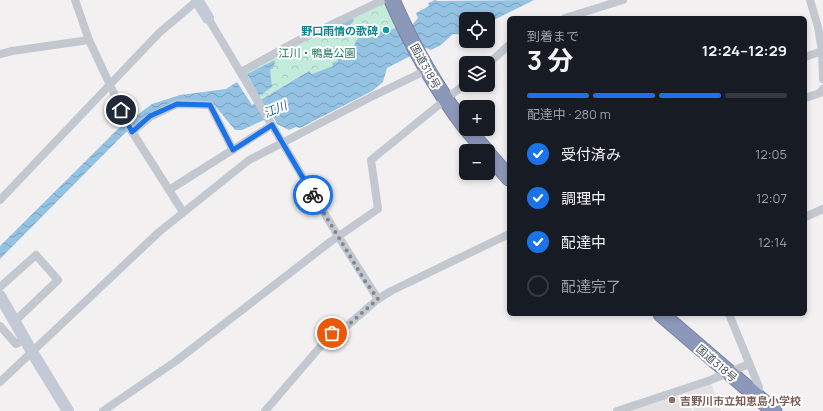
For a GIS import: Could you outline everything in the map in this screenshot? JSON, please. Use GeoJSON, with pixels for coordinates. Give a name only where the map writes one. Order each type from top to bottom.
{"type":"FeatureCollection","features":[{"type":"Feature","properties":{"kind":"highway","name":"国道318号"},"geometry":{"type":"LineString","coordinates":[[393,1],[427,70],[445,101],[459,119]]}},
{"type":"Feature","properties":{"kind":"highway","name":"国道318号"},"geometry":{"type":"LineString","coordinates":[[473,136],[480,144]]}},
{"type":"Feature","properties":{"kind":"highway"},"geometry":{"type":"LineString","coordinates":[[495,162],[507,176]]}},
{"type":"Feature","properties":{"kind":"highway","name":"国道318号"},"geometry":{"type":"LineString","coordinates":[[663,316],[757,398],[774,411]]}},
{"type":"Feature","properties":{"kind":"street"},"geometry":{"type":"LineString","coordinates":[[75,0],[89,40],[125,118],[183,212]]}},
{"type":"Feature","properties":{"kind":"street"},"geometry":{"type":"LineString","coordinates":[[0,200],[159,32],[197,0],[338,236],[378,299]]}},
{"type":"Feature","properties":{"kind":"street"},"geometry":{"type":"LineString","coordinates":[[571,16],[623,0]]}},
{"type":"Feature","properties":{"kind":"street"},"geometry":{"type":"LineString","coordinates":[[810,0],[818,27],[822,51],[823,79]]}},
{"type":"Feature","properties":{"kind":"street"},"geometry":{"type":"LineString","coordinates":[[241,72],[297,41],[393,1]]}},
{"type":"Feature","properties":{"kind":"street"},"geometry":{"type":"LineString","coordinates":[[0,54],[89,40]]}},
{"type":"Feature","properties":{"kind":"street"},"geometry":{"type":"LineString","coordinates":[[495,58],[507,47]]}},
{"type":"Feature","properties":{"kind":"street"},"geometry":{"type":"LineString","coordinates":[[807,56],[822,51]]}},
{"type":"Feature","properties":{"kind":"street"},"geometry":{"type":"LineString","coordinates":[[0,382],[158,232],[249,160],[427,70]]}},
{"type":"Feature","properties":{"kind":"street"},"geometry":{"type":"LineString","coordinates":[[807,97],[820,93],[823,90],[823,83]]}},
{"type":"Feature","properties":{"kind":"street"},"geometry":{"type":"LineString","coordinates":[[104,411],[176,361],[338,236],[378,209],[371,160],[459,89]]}},
{"type":"Feature","properties":{"kind":"street"},"geometry":{"type":"LineString","coordinates":[[132,131],[150,116],[177,104],[210,105],[233,150]]}},
{"type":"Feature","properties":{"kind":"street"},"geometry":{"type":"LineString","coordinates":[[169,190],[233,150],[271,123]]}},
{"type":"Feature","properties":{"kind":"street"},"geometry":{"type":"LineString","coordinates":[[807,216],[823,209]]}},
{"type":"Feature","properties":{"kind":"street"},"geometry":{"type":"LineString","coordinates":[[265,411],[332,333],[348,325],[378,299],[390,291],[507,235]]}},
{"type":"Feature","properties":{"kind":"street"},"geometry":{"type":"LineString","coordinates":[[0,287],[36,255],[58,280],[14,322]]}},
{"type":"Feature","properties":{"kind":"street"},"geometry":{"type":"LineString","coordinates":[[0,296],[24,339],[68,411]]}},
{"type":"Feature","properties":{"kind":"street"},"geometry":{"type":"LineString","coordinates":[[729,316],[759,387],[757,398]]}},
{"type":"Feature","properties":{"kind":"street"},"geometry":{"type":"LineString","coordinates":[[0,326],[16,344],[24,339]]}},
{"type":"Feature","properties":{"kind":"street"},"geometry":{"type":"LineString","coordinates":[[617,411],[728,373],[749,364]]}},
{"type":"Feature","properties":{"kind":"shaded area"},"geometry":{"type":"Polygon","coordinates":[[[711,382],[721,411],[694,411],[687,391],[711,382]]]}},
{"type":"Feature","properties":{"kind":"shaded area","name":"吉野川市立知恵島小学校"},"geometry":{"type":"Polygon","coordinates":[[[686,390],[692,411],[626,411],[686,390]]]}},
{"type":"Feature","properties":{"kind":"green space","name":"江川・鴨島公園"},"geometry":{"type":"Polygon","coordinates":[[[387,2],[399,28],[354,43],[352,53],[337,58],[338,61],[334,66],[312,74],[309,71],[258,101],[241,72],[387,2]]]}},
{"type":"Feature","properties":{"kind":"water","name":"江川"},"geometry":{"type":"Polygon","coordinates":[[[435,0],[534,0],[495,20],[495,12],[459,12],[459,34],[453,34],[441,45],[431,50],[426,48],[387,68],[383,82],[372,91],[300,128],[296,127],[289,130],[277,124],[273,116],[242,130],[235,130],[211,101],[174,103],[152,112],[125,133],[0,259],[0,246],[118,129],[152,104],[180,95],[226,89],[237,82],[252,105],[309,71],[312,74],[333,66],[332,63],[338,61],[337,58],[352,53],[356,41],[369,30],[373,28],[377,33],[413,24],[418,18],[416,13],[429,6],[428,3],[435,0]]]}},
{"type":"Feature","properties":{"kind":"water"},"geometry":{"type":"Polygon","coordinates":[[[352,17],[354,21],[344,31],[344,37],[336,39],[333,32],[334,25],[352,17]]]}},
{"type":"Feature","properties":{"kind":"water"},"geometry":{"type":"Polygon","coordinates":[[[275,60],[274,66],[270,70],[272,87],[259,96],[247,74],[275,60]]]}},
{"type":"Feature","properties":{"kind":"way so far"},"geometry":{"type":"LineString","coordinates":[[313,195],[365,281],[378,299],[348,325],[332,333]]}},
{"type":"Feature","properties":{"kind":"place","name":"野口雨情の歌碑"},"geometry":{"type":"Point","coordinates":[386,30]}},
{"type":"Feature","properties":{"kind":"place","name":"吉野川市立知恵島小学校"},"geometry":{"type":"Point","coordinates":[672,400]}},
{"type":"Feature","properties":{"kind":"route"},"geometry":{"type":"LineString","coordinates":[[121,110],[132,132],[150,116],[177,104],[210,105],[233,150],[272,125],[313,195]]}}]}
